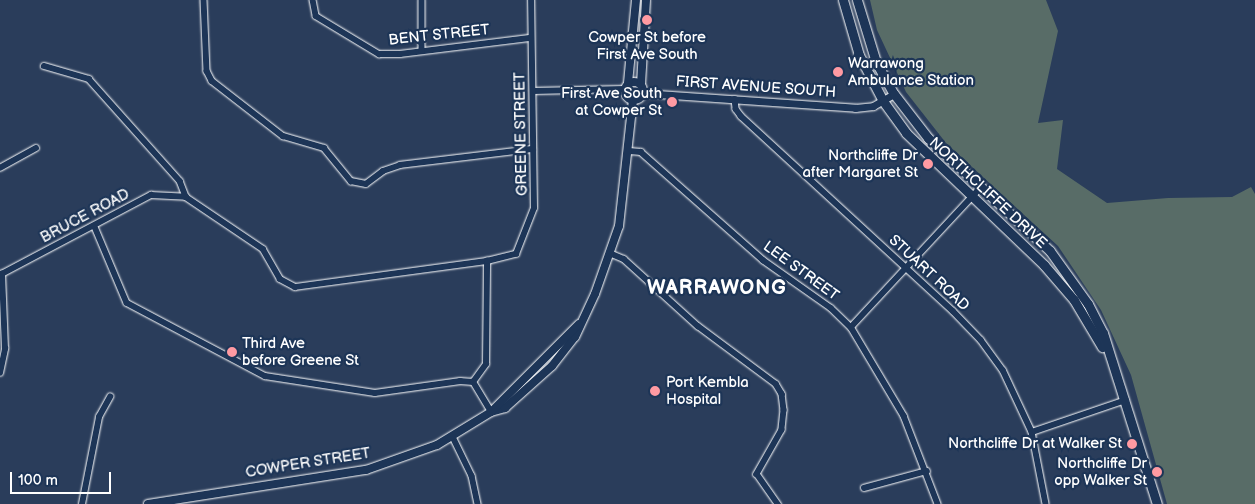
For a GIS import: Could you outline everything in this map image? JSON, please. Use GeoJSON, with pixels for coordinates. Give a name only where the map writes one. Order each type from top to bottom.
{"type":"FeatureCollection","features":[{"type":"Feature","properties":{"kind":"main road"},"geometry":{"type":"LineString","coordinates":[[636,0],[626,86],[627,98],[633,100],[642,88],[646,0]]}},
{"type":"Feature","properties":{"kind":"main road","name":"NORTHCLIFFE DRIVE"},"geometry":{"type":"LineString","coordinates":[[843,0],[859,55],[883,101],[906,133],[1044,264],[1074,300],[1098,337],[1126,400]]}},
{"type":"Feature","properties":{"kind":"main road","name":"NORTHCLIFFE DRIVE"},"geometry":{"type":"LineString","coordinates":[[857,0],[876,62],[894,94],[928,138],[1050,251],[1071,277],[1103,334],[1126,400],[1158,504]]}},
{"type":"Feature","properties":{"kind":"main road"},"geometry":{"type":"LineString","coordinates":[[626,86],[642,88]]}},
{"type":"Feature","properties":{"kind":"main road","name":"COWPER STREET"},"geometry":{"type":"LineString","coordinates":[[490,412],[505,408],[552,366],[575,337],[579,324],[612,254],[625,194],[633,100]]}},
{"type":"Feature","properties":{"kind":"main road","name":"COWPER STREET"},"geometry":{"type":"LineString","coordinates":[[148,504],[186,500],[366,470],[453,437],[490,412],[528,377],[579,324]]}},
{"type":"Feature","properties":{"kind":"main road"},"geometry":{"type":"LineString","coordinates":[[528,377],[552,366],[557,345]]}},
{"type":"Feature","properties":{"kind":"street"},"geometry":{"type":"LineString","coordinates":[[204,0],[207,71],[212,81],[283,136],[324,148],[352,181],[366,184],[383,171],[400,165],[533,150]]}},
{"type":"Feature","properties":{"kind":"street","name":"BENT STREET"},"geometry":{"type":"LineString","coordinates":[[313,0],[316,16],[379,54],[422,51],[531,38]]}},
{"type":"Feature","properties":{"kind":"street"},"geometry":{"type":"LineString","coordinates":[[422,0],[422,51]]}},
{"type":"Feature","properties":{"kind":"street","name":"GREENE STREET"},"geometry":{"type":"LineString","coordinates":[[487,260],[516,254],[534,208],[531,0]]}},
{"type":"Feature","properties":{"kind":"street"},"geometry":{"type":"LineString","coordinates":[[44,66],[89,79],[97,86],[180,181],[186,197],[258,244],[280,278],[295,287],[487,260],[486,364],[474,382]]}},
{"type":"Feature","properties":{"kind":"street"},"geometry":{"type":"LineString","coordinates":[[532,91],[626,86]]}},
{"type":"Feature","properties":{"kind":"street","name":"FIRST AVENUE SOUTH"},"geometry":{"type":"LineString","coordinates":[[642,88],[735,100],[855,108],[883,101],[894,94]]}},
{"type":"Feature","properties":{"kind":"street","name":"STUART ROAD"},"geometry":{"type":"LineString","coordinates":[[735,100],[736,110],[741,116],[981,340],[1002,370],[1032,432],[1046,504]]}},
{"type":"Feature","properties":{"kind":"street"},"geometry":{"type":"LineString","coordinates":[[0,168],[36,148]]}},
{"type":"Feature","properties":{"kind":"street","name":"LEE STREET"},"geometry":{"type":"LineString","coordinates":[[629,151],[641,152],[763,260],[831,308],[851,327],[904,416],[927,471],[938,504]]}},
{"type":"Feature","properties":{"kind":"street"},"geometry":{"type":"LineString","coordinates":[[851,327],[907,269],[980,188]]}},
{"type":"Feature","properties":{"kind":"street","name":"BRUCE ROAD"},"geometry":{"type":"LineString","coordinates":[[1,275],[95,227],[151,195],[186,197]]}},
{"type":"Feature","properties":{"kind":"street"},"geometry":{"type":"LineString","coordinates":[[95,227],[127,303],[265,376],[375,393],[460,381],[474,382]]}},
{"type":"Feature","properties":{"kind":"street"},"geometry":{"type":"LineString","coordinates":[[612,254],[624,259],[698,326],[776,384],[784,410],[782,430],[757,474],[778,504]]}},
{"type":"Feature","properties":{"kind":"street"},"geometry":{"type":"LineString","coordinates":[[0,374],[5,349],[1,275]]}},
{"type":"Feature","properties":{"kind":"street"},"geometry":{"type":"LineString","coordinates":[[474,382],[490,412]]}},
{"type":"Feature","properties":{"kind":"street"},"geometry":{"type":"LineString","coordinates":[[82,504],[99,417],[110,397]]}},
{"type":"Feature","properties":{"kind":"street"},"geometry":{"type":"LineString","coordinates":[[1032,432],[1126,400]]}},
{"type":"Feature","properties":{"kind":"street"},"geometry":{"type":"LineString","coordinates":[[453,437],[472,476],[478,504]]}},
{"type":"Feature","properties":{"kind":"street"},"geometry":{"type":"LineString","coordinates":[[864,488],[927,471]]}},
{"type":"Feature","properties":{"kind":"green space"},"geometry":{"type":"Polygon","coordinates":[[[870,0],[1046,0],[1058,31],[1038,123],[1063,120],[1057,169],[1107,203],[1168,198],[1232,197],[1251,187],[1255,194],[1255,504],[1167,504],[1131,375],[1101,310],[1058,246],[946,143],[906,92],[877,30],[870,0]]]}},
{"type":"Feature","properties":{"kind":"place","name":"Cowper St before First Ave South"},"geometry":{"type":"Point","coordinates":[647,20]}},
{"type":"Feature","properties":{"kind":"place","name":"Warrawong Ambulance Station"},"geometry":{"type":"Point","coordinates":[838,72]}},
{"type":"Feature","properties":{"kind":"place","name":"First Ave South at Cowper St"},"geometry":{"type":"Point","coordinates":[672,102]}},
{"type":"Feature","properties":{"kind":"place","name":"Northcliffe Dr after Margaret St"},"geometry":{"type":"Point","coordinates":[928,164]}},
{"type":"Feature","properties":{"kind":"place","name":"Third Ave before Greene St"},"geometry":{"type":"Point","coordinates":[232,352]}},
{"type":"Feature","properties":{"kind":"place","name":"Port Kembla Hospital"},"geometry":{"type":"Point","coordinates":[655,391]}},
{"type":"Feature","properties":{"kind":"place","name":"Northcliffe Dr at Walker St"},"geometry":{"type":"Point","coordinates":[1132,444]}},
{"type":"Feature","properties":{"kind":"place","name":"Northcliffe Dr opp Walker St"},"geometry":{"type":"Point","coordinates":[1157,472]}},
{"type":"Feature","properties":{"kind":"district","name":"WARRAWONG"},"geometry":{"type":"Point","coordinates":[717,288]}}]}
